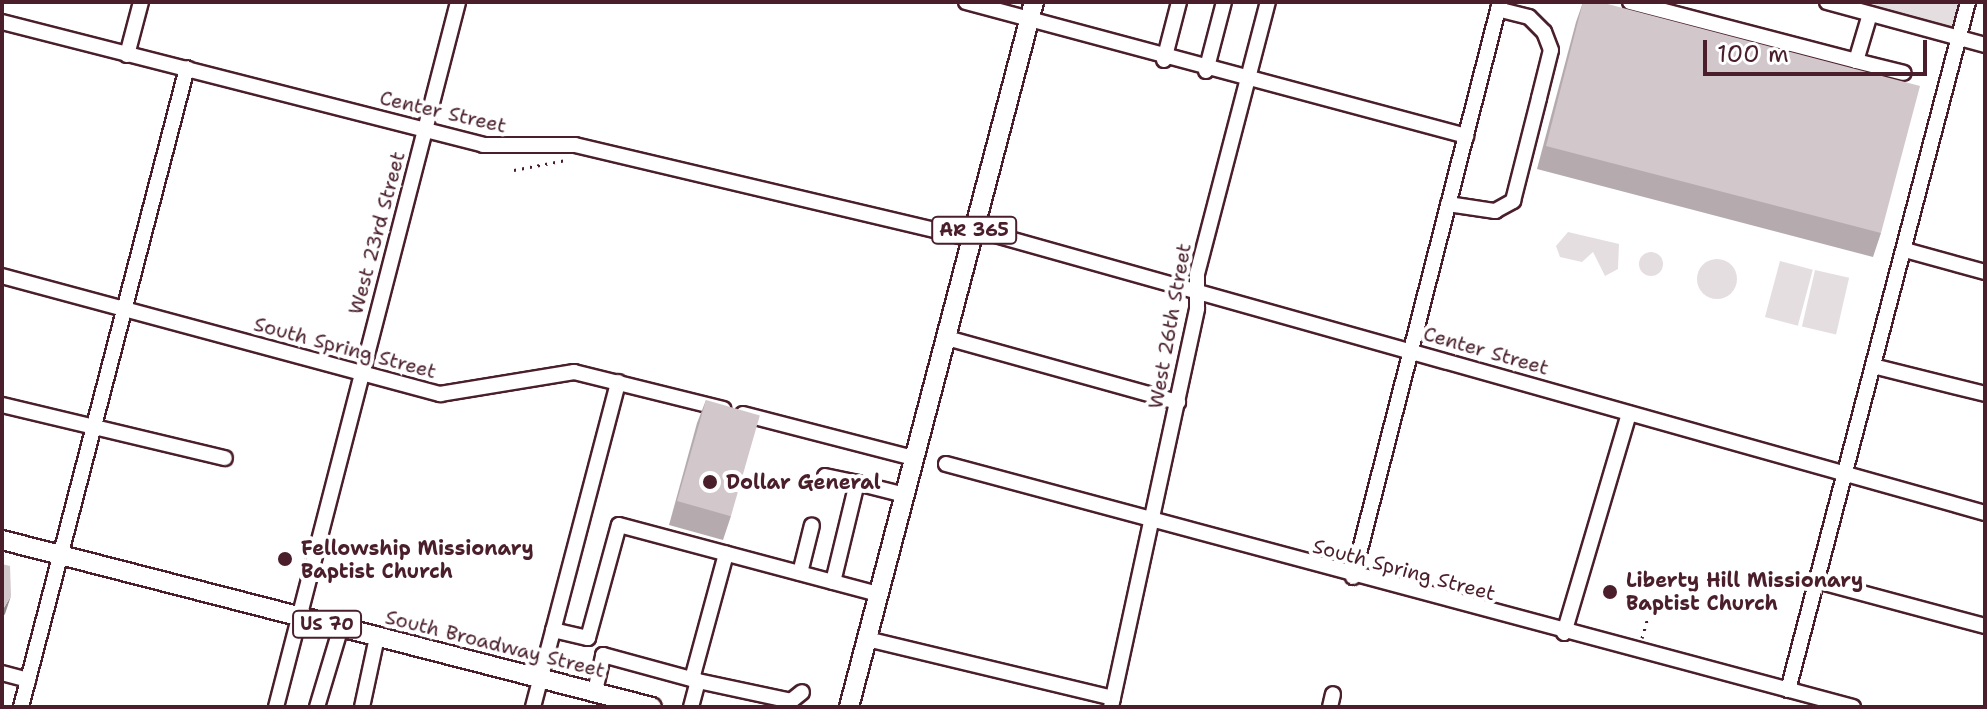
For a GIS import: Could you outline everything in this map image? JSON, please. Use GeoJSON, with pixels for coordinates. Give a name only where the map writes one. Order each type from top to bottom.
{"type":"FeatureCollection","features":[{"type":"Feature","properties":{"kind":"main road","name":"AR 365"},"geometry":{"type":"LineString","coordinates":[[849,707],[1034,2]]}},
{"type":"Feature","properties":{"kind":"main road","name":"South Broadway Street"},"geometry":{"type":"LineString","coordinates":[[2,540],[652,707]]}},
{"type":"Feature","properties":{"kind":"street"},"geometry":{"type":"LineString","coordinates":[[127,55],[141,2]]}},
{"type":"Feature","properties":{"kind":"street","name":"West 23rd Street"},"geometry":{"type":"LineString","coordinates":[[276,707],[458,2]]}},
{"type":"Feature","properties":{"kind":"street"},"geometry":{"type":"LineString","coordinates":[[966,2],[1247,83],[1466,136]]}},
{"type":"Feature","properties":{"kind":"street"},"geometry":{"type":"LineString","coordinates":[[1164,60],[1179,2]]}},
{"type":"Feature","properties":{"kind":"street"},"geometry":{"type":"LineString","coordinates":[[1206,71],[1224,2]]}},
{"type":"Feature","properties":{"kind":"street","name":"West 26th Street"},"geometry":{"type":"LineString","coordinates":[[1114,704],[1197,308],[1194,287],[1268,2]]}},
{"type":"Feature","properties":{"kind":"street"},"geometry":{"type":"LineString","coordinates":[[1630,2],[1904,73]]}},
{"type":"Feature","properties":{"kind":"street"},"geometry":{"type":"LineString","coordinates":[[1827,2],[1985,45]]}},
{"type":"Feature","properties":{"kind":"street"},"geometry":{"type":"LineString","coordinates":[[1788,690],[1968,2]]}},
{"type":"Feature","properties":{"kind":"street"},"geometry":{"type":"LineString","coordinates":[[1353,577],[1448,204],[1499,6],[1529,17],[1544,32],[1551,50],[1536,113],[1513,201],[1495,211],[1448,204]]}},
{"type":"Feature","properties":{"kind":"street"},"geometry":{"type":"LineString","coordinates":[[1856,61],[1870,14]]}},
{"type":"Feature","properties":{"kind":"street","name":"Center Street"},"geometry":{"type":"LineString","coordinates":[[2,22],[424,131],[506,148],[572,145],[647,159],[1194,287],[1843,475],[1985,513]]}},
{"type":"Feature","properties":{"kind":"street"},"geometry":{"type":"LineString","coordinates":[[21,707],[187,68]]}},
{"type":"Feature","properties":{"kind":"street"},"geometry":{"type":"LineString","coordinates":[[1905,250],[1985,272]]}},
{"type":"Feature","properties":{"kind":"street","name":"South Spring Street"},"geometry":{"type":"LineString","coordinates":[[2,276],[440,394],[558,371],[618,382],[913,458]]}},
{"type":"Feature","properties":{"kind":"street"},"geometry":{"type":"LineString","coordinates":[[947,338],[1178,402]]}},
{"type":"Feature","properties":{"kind":"street"},"geometry":{"type":"LineString","coordinates":[[1873,366],[1985,394]]}},
{"type":"Feature","properties":{"kind":"street"},"geometry":{"type":"LineString","coordinates":[[533,707],[618,382]]}},
{"type":"Feature","properties":{"kind":"street"},"geometry":{"type":"LineString","coordinates":[[2,405],[93,430],[225,458]]}},
{"type":"Feature","properties":{"kind":"street"},"geometry":{"type":"LineString","coordinates":[[1564,633],[1629,413]]}},
{"type":"Feature","properties":{"kind":"street","name":"South Spring Street"},"geometry":{"type":"LineString","coordinates":[[946,464],[1151,523],[1853,707]]}},
{"type":"Feature","properties":{"kind":"street"},"geometry":{"type":"LineString","coordinates":[[825,476],[905,495]]}},
{"type":"Feature","properties":{"kind":"street"},"geometry":{"type":"LineString","coordinates":[[833,582],[857,483]]}},
{"type":"Feature","properties":{"kind":"street"},"geometry":{"type":"LineString","coordinates":[[588,638],[619,525],[878,594]]}},
{"type":"Feature","properties":{"kind":"street"},"geometry":{"type":"LineString","coordinates":[[800,573],[812,525]]}},
{"type":"Feature","properties":{"kind":"street"},"geometry":{"type":"LineString","coordinates":[[691,707],[726,554]]}},
{"type":"Feature","properties":{"kind":"street"},"geometry":{"type":"LineString","coordinates":[[1817,581],[1985,626]]}},
{"type":"Feature","properties":{"kind":"street"},"geometry":{"type":"LineString","coordinates":[[317,707],[341,627]]}},
{"type":"Feature","properties":{"kind":"street"},"geometry":{"type":"LineString","coordinates":[[553,630],[588,638],[603,655],[695,680],[791,701],[802,692]]}},
{"type":"Feature","properties":{"kind":"street"},"geometry":{"type":"LineString","coordinates":[[362,707],[377,637]]}},
{"type":"Feature","properties":{"kind":"street"},"geometry":{"type":"LineString","coordinates":[[867,639],[1114,704]]}},
{"type":"Feature","properties":{"kind":"street"},"geometry":{"type":"LineString","coordinates":[[595,691],[603,655]]}},
{"type":"Feature","properties":{"kind":"street"},"geometry":{"type":"LineString","coordinates":[[2,673],[28,680]]}},
{"type":"Feature","properties":{"kind":"path"},"geometry":{"type":"LineString","coordinates":[[514,170],[574,159]]}},
{"type":"Feature","properties":{"kind":"path"},"geometry":{"type":"LineString","coordinates":[[1642,638],[1647,620]]}},
{"type":"Feature","properties":{"kind":"shaded area"},"geometry":{"type":"Polygon","coordinates":[[[1827,2],[1968,2],[1958,38],[1827,2]]]}},
{"type":"Feature","properties":{"kind":"shaded area"},"geometry":{"type":"Polygon","coordinates":[[[1568,232],[1619,244],[1618,269],[1605,276],[1593,252],[1582,262],[1560,257],[1556,246],[1568,232]]]}},
{"type":"Feature","properties":{"kind":"shaded area"},"geometry":{"type":"Polygon","coordinates":[[[1651,252],[1660,255],[1663,264],[1660,273],[1651,276],[1642,273],[1639,264],[1642,255],[1651,252]]]}},
{"type":"Feature","properties":{"kind":"shaded area"},"geometry":{"type":"Polygon","coordinates":[[[1717,259],[1731,265],[1737,279],[1731,293],[1717,299],[1703,293],[1697,279],[1703,265],[1717,259]]]}},
{"type":"Feature","properties":{"kind":"shaded area"},"geometry":{"type":"Polygon","coordinates":[[[1780,261],[1813,270],[1798,326],[1765,317],[1780,261]]]}},
{"type":"Feature","properties":{"kind":"shaded area"},"geometry":{"type":"Polygon","coordinates":[[[1815,270],[1849,278],[1836,334],[1802,327],[1815,270]]]}},
{"type":"Feature","properties":{"kind":"building"},"geometry":{"type":"Polygon","coordinates":[[[1583,2],[1600,2],[1920,86],[1881,233],[1546,146],[1583,2]]]}},
{"type":"Feature","properties":{"kind":"building","name":"Dollar General"},"geometry":{"type":"Polygon","coordinates":[[[706,400],[760,415],[731,516],[677,501],[706,400]]]}},
{"type":"Feature","properties":{"kind":"building"},"geometry":{"type":"Polygon","coordinates":[[[2,564],[10,566],[11,596],[2,611],[2,564]]]}},
{"type":"Feature","properties":{"kind":"place","name":"Dollar General"},"geometry":{"type":"Point","coordinates":[710,482]}},
{"type":"Feature","properties":{"kind":"place","name":"Fellowship Missionary Baptist Church"},"geometry":{"type":"Point","coordinates":[285,559]}},
{"type":"Feature","properties":{"kind":"place","name":"Liberty Hill Missionary Baptist Church"},"geometry":{"type":"Point","coordinates":[1610,592]}}]}
